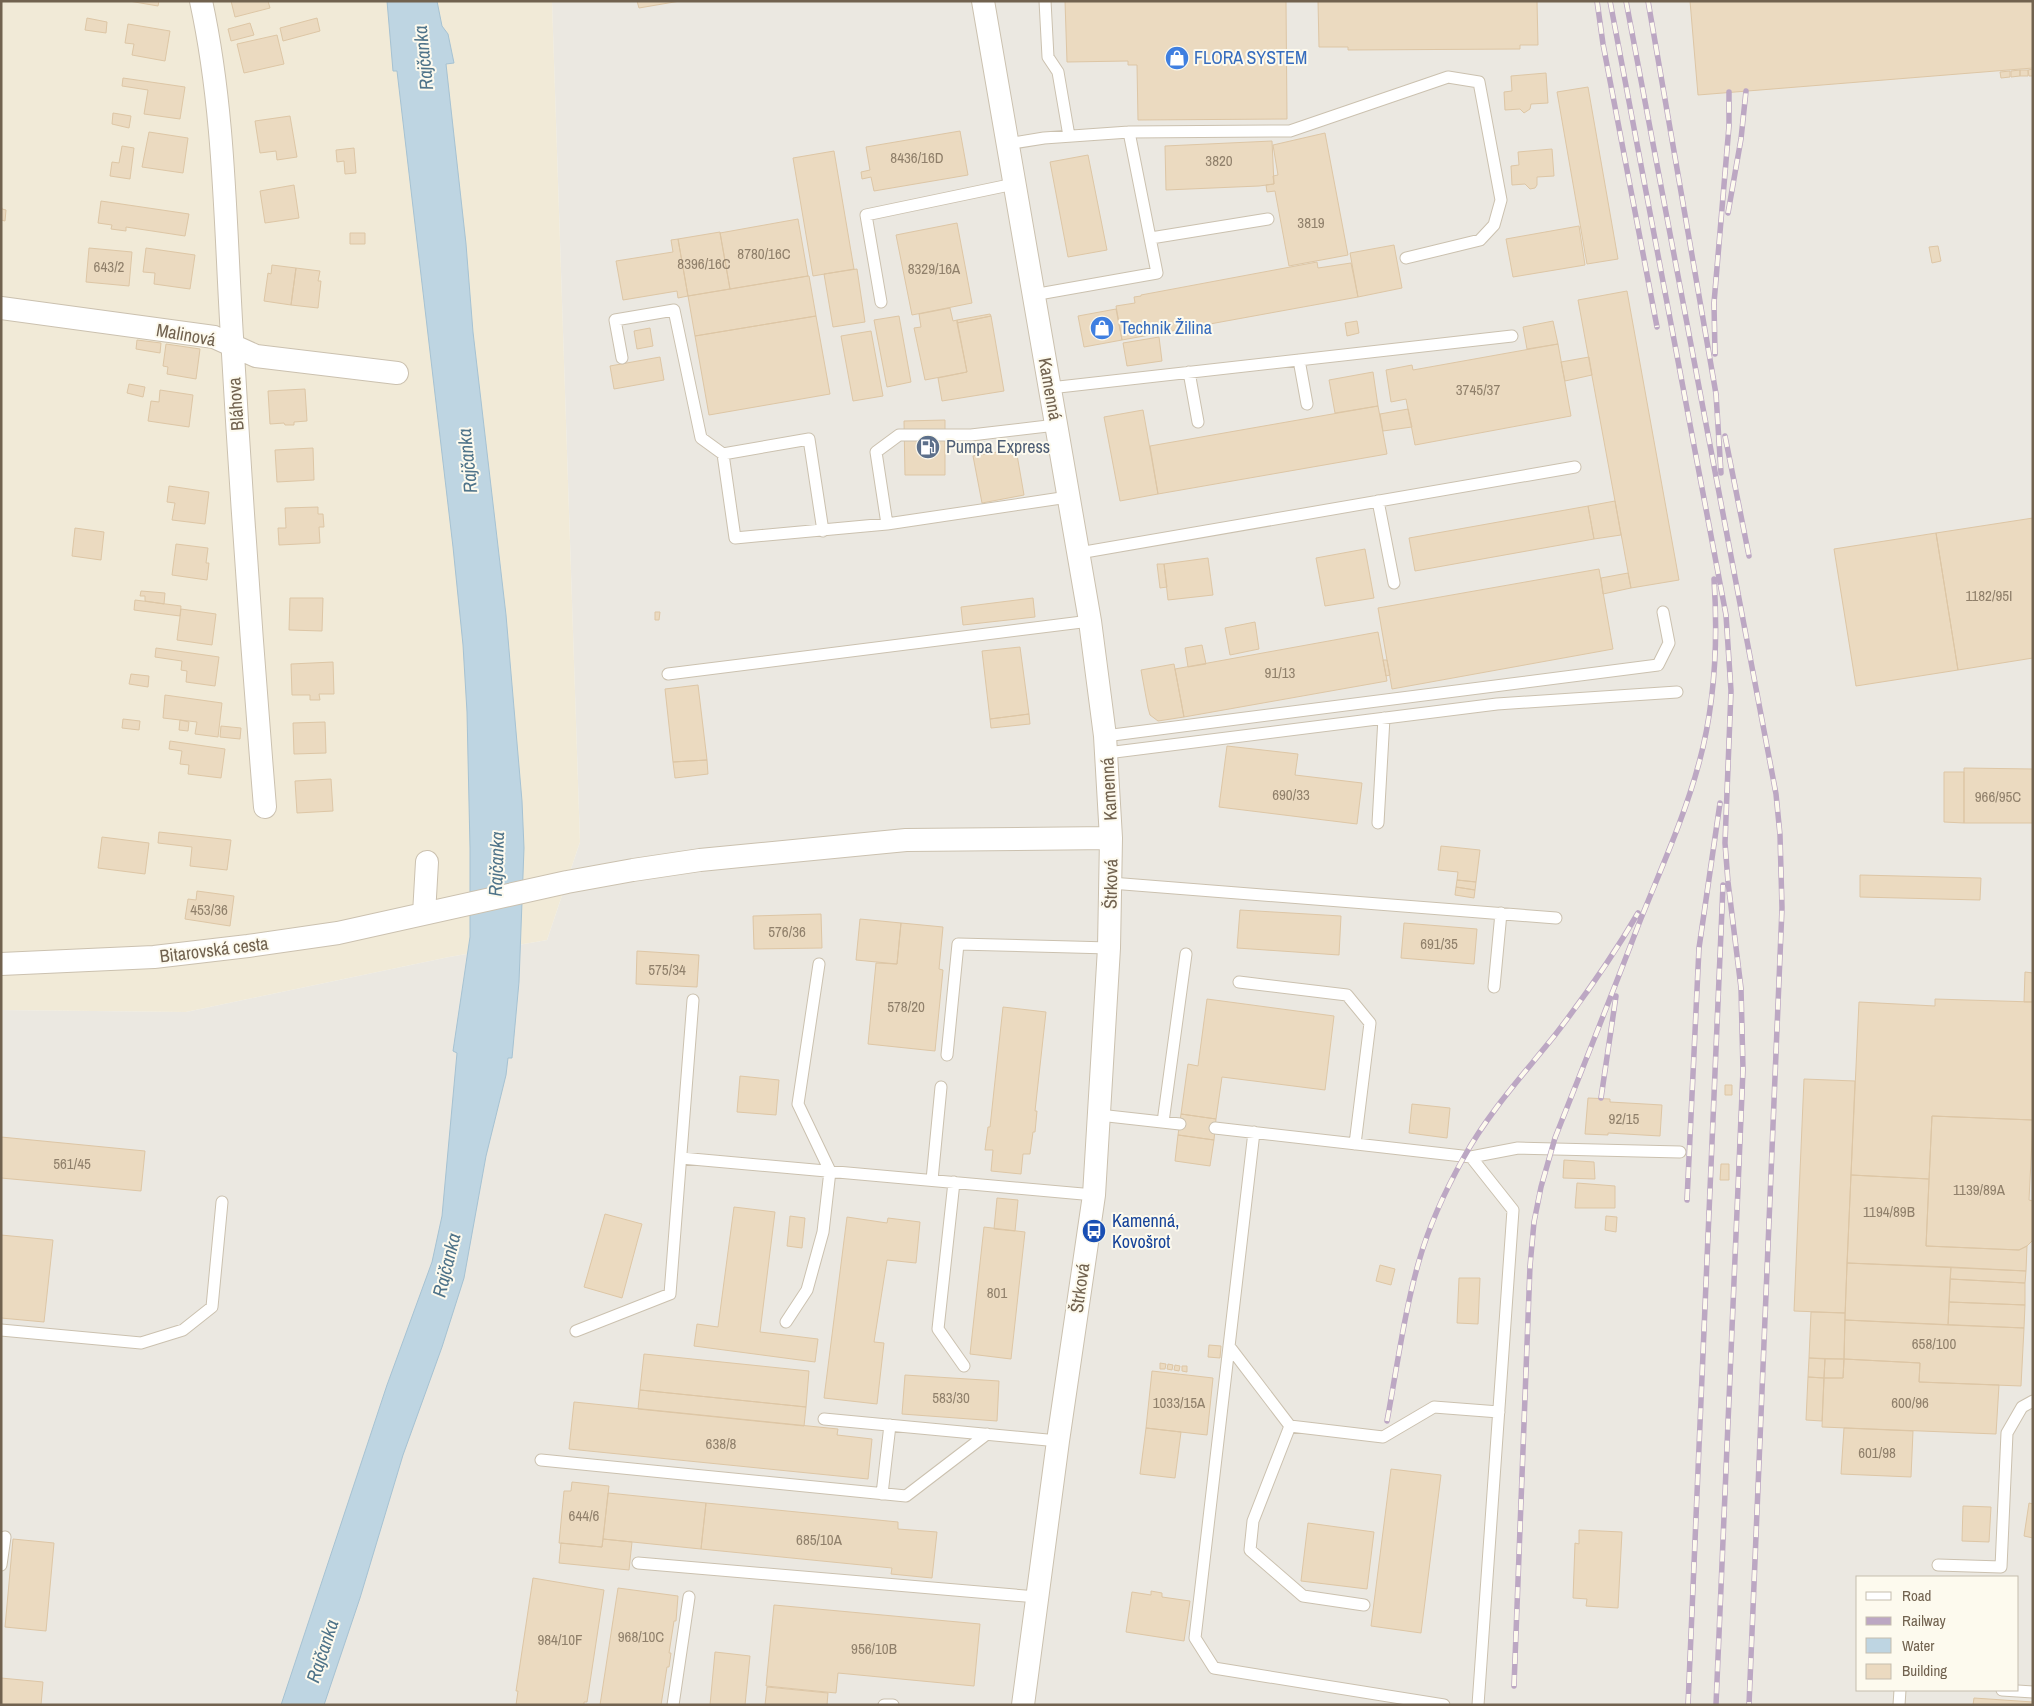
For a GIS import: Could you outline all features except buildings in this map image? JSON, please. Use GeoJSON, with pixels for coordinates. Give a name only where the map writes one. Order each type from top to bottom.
{"type":"FeatureCollection","features":[{"type":"Feature","properties":{"kind":"street","name":"Bláhova"},"geometry":{"type":"LineString","coordinates":[[201,1],[208,33],[219,122],[248,603],[265,807]]}},
{"type":"Feature","properties":{"kind":"street","name":"Kamenná"},"geometry":{"type":"LineString","coordinates":[[983,1],[1090,621],[1106,744],[1111,838]]}},
{"type":"Feature","properties":{"kind":"street","name":"Malinová"},"geometry":{"type":"LineString","coordinates":[[1,308],[214,337],[256,356],[397,373]]}},
{"type":"Feature","properties":{"kind":"street","name":"Štrková"},"geometry":{"type":"LineString","coordinates":[[1023,1705],[1058,1441],[1094,1195],[1109,948],[1111,838]]}},
{"type":"Feature","properties":{"kind":"street","name":"Bitarovská cesta"},"geometry":{"type":"LineString","coordinates":[[1,964],[154,957],[338,933],[553,886],[633,870],[700,860],[906,840],[1111,838]]}},
{"type":"Feature","properties":{"kind":"street"},"geometry":{"type":"LineString","coordinates":[[427,862],[434,912]]}},
{"type":"Feature","properties":{"kind":"lane"},"geometry":{"type":"LineString","coordinates":[[1045,1],[1048,57],[1058,72],[1069,136]]}},
{"type":"Feature","properties":{"kind":"lane"},"geometry":{"type":"LineString","coordinates":[[1007,144],[1069,136],[1129,132],[1290,131],[1448,77],[1479,82],[1501,200],[1494,225],[1480,240],[1406,258]]}},
{"type":"Feature","properties":{"kind":"lane"},"geometry":{"type":"LineString","coordinates":[[1033,294],[1157,273],[1129,132]]}},
{"type":"Feature","properties":{"kind":"lane"},"geometry":{"type":"LineString","coordinates":[[881,302],[866,215],[1014,184]]}},
{"type":"Feature","properties":{"kind":"lane"},"geometry":{"type":"LineString","coordinates":[[1150,238],[1268,218]]}},
{"type":"Feature","properties":{"kind":"lane"},"geometry":{"type":"LineString","coordinates":[[622,358],[615,320],[674,310],[700,438],[723,454],[809,438],[823,531]]}},
{"type":"Feature","properties":{"kind":"lane"},"geometry":{"type":"LineString","coordinates":[[1050,388],[1512,336]]}},
{"type":"Feature","properties":{"kind":"lane"},"geometry":{"type":"LineString","coordinates":[[1299,360],[1307,404]]}},
{"type":"Feature","properties":{"kind":"lane"},"geometry":{"type":"LineString","coordinates":[[1189,372],[1198,422]]}},
{"type":"Feature","properties":{"kind":"lane"},"geometry":{"type":"LineString","coordinates":[[887,524],[876,452],[899,435],[971,435],[1056,425]]}},
{"type":"Feature","properties":{"kind":"lane"},"geometry":{"type":"LineString","coordinates":[[723,454],[735,538],[887,524],[1068,497]]}},
{"type":"Feature","properties":{"kind":"lane"},"geometry":{"type":"LineString","coordinates":[[1078,553],[1574,467]]}},
{"type":"Feature","properties":{"kind":"lane"},"geometry":{"type":"LineString","coordinates":[[1378,501],[1394,583]]}},
{"type":"Feature","properties":{"kind":"lane"},"geometry":{"type":"LineString","coordinates":[[1106,744],[1658,665],[1669,643],[1663,612]]}},
{"type":"Feature","properties":{"kind":"lane"},"geometry":{"type":"LineString","coordinates":[[668,674],[1090,621]]}},
{"type":"Feature","properties":{"kind":"lane"},"geometry":{"type":"LineString","coordinates":[[1106,744],[1384,718],[1497,704],[1677,692]]}},
{"type":"Feature","properties":{"kind":"lane"},"geometry":{"type":"LineString","coordinates":[[1378,823],[1384,718]]}},
{"type":"Feature","properties":{"kind":"lane"},"geometry":{"type":"LineString","coordinates":[[1111,883],[1556,918]]}},
{"type":"Feature","properties":{"kind":"lane"},"geometry":{"type":"LineString","coordinates":[[1494,987],[1501,913]]}},
{"type":"Feature","properties":{"kind":"lane"},"geometry":{"type":"LineString","coordinates":[[948,1055],[958,944],[1109,948]]}},
{"type":"Feature","properties":{"kind":"lane"},"geometry":{"type":"LineString","coordinates":[[1163,1122],[1186,954]]}},
{"type":"Feature","properties":{"kind":"lane"},"geometry":{"type":"LineString","coordinates":[[786,1322],[807,1290],[823,1232],[830,1171],[798,1104],[818,964]]}},
{"type":"Feature","properties":{"kind":"lane"},"geometry":{"type":"LineString","coordinates":[[1239,982],[1347,995],[1370,1023],[1355,1144]]}},
{"type":"Feature","properties":{"kind":"lane"},"geometry":{"type":"LineString","coordinates":[[576,1331],[670,1294],[693,1000]]}},
{"type":"Feature","properties":{"kind":"lane"},"geometry":{"type":"LineString","coordinates":[[932,1180],[941,1087]]}},
{"type":"Feature","properties":{"kind":"lane"},"geometry":{"type":"LineString","coordinates":[[1099,1115],[1180,1124]]}},
{"type":"Feature","properties":{"kind":"lane"},"geometry":{"type":"LineString","coordinates":[[1215,1128],[1471,1157],[1518,1148],[1680,1152]]}},
{"type":"Feature","properties":{"kind":"lane"},"geometry":{"type":"LineString","coordinates":[[1254,1132],[1195,1638],[1214,1668],[1444,1705]]}},
{"type":"Feature","properties":{"kind":"lane"},"geometry":{"type":"LineString","coordinates":[[1471,1157],[1513,1210],[1478,1705]]}},
{"type":"Feature","properties":{"kind":"lane"},"geometry":{"type":"LineString","coordinates":[[682,1158],[1094,1195]]}},
{"type":"Feature","properties":{"kind":"lane"},"geometry":{"type":"LineString","coordinates":[[954,1182],[938,1328],[964,1366]]}},
{"type":"Feature","properties":{"kind":"lane"},"geometry":{"type":"LineString","coordinates":[[1,1330],[141,1343],[183,1330],[212,1307],[222,1202]]}},
{"type":"Feature","properties":{"kind":"lane"},"geometry":{"type":"LineString","coordinates":[[1229,1346],[1290,1426],[1383,1436],[1434,1407],[1499,1412]]}},
{"type":"Feature","properties":{"kind":"lane"},"geometry":{"type":"LineString","coordinates":[[1938,1565],[2001,1568],[2007,1433],[2022,1407],[2033,1402]]}},
{"type":"Feature","properties":{"kind":"lane"},"geometry":{"type":"LineString","coordinates":[[824,1419],[1058,1441]]}},
{"type":"Feature","properties":{"kind":"lane"},"geometry":{"type":"LineString","coordinates":[[882,1494],[890,1425]]}},
{"type":"Feature","properties":{"kind":"lane"},"geometry":{"type":"LineString","coordinates":[[1290,1426],[1252,1521],[1250,1550],[1303,1596],[1364,1604]]}},
{"type":"Feature","properties":{"kind":"lane"},"geometry":{"type":"LineString","coordinates":[[541,1460],[906,1496],[987,1434]]}},
{"type":"Feature","properties":{"kind":"lane"},"geometry":{"type":"LineString","coordinates":[[1,1565],[5,1536]]}},
{"type":"Feature","properties":{"kind":"lane"},"geometry":{"type":"LineString","coordinates":[[638,1563],[1037,1597]]}},
{"type":"Feature","properties":{"kind":"lane"},"geometry":{"type":"LineString","coordinates":[[672,1705],[689,1596]]}},
{"type":"Feature","properties":{"kind":"lane"},"geometry":{"type":"LineString","coordinates":[[1899,1705],[1900,1691]]}},
{"type":"Feature","properties":{"kind":"lane"},"geometry":{"type":"LineString","coordinates":[[2018,1691],[2033,1692]]}},
{"type":"Feature","properties":{"kind":"lane"},"geometry":{"type":"LineString","coordinates":[[884,1705],[893,1705]]}},
{"type":"Feature","properties":{"kind":"shaded area"},"geometry":{"type":"Polygon","coordinates":[[[1,1],[552,1],[580,842],[547,940],[449,957],[186,1012],[1,1010],[1,1]]]}},
{"type":"Feature","properties":{"kind":"shaded area"},"geometry":{"type":"Polygon","coordinates":[[[552,1],[2033,1],[2033,1705],[1,1705],[1,1010],[186,1012],[449,957],[547,940],[580,842],[552,1]]]}},
{"type":"Feature","properties":{"kind":"water","name":"Rajčanka"},"geometry":{"type":"Polygon","coordinates":[[[387,1],[437,1],[442,26],[448,34],[454,63],[446,64],[466,244],[473,332],[506,615],[522,801],[524,848],[519,982],[512,1058],[508,1058],[506,1075],[486,1156],[464,1278],[442,1347],[403,1455],[360,1598],[324,1705],[281,1705],[387,1385],[432,1262],[442,1216],[457,1053],[453,1051],[470,937],[467,712],[463,645],[397,71],[393,71],[387,1]]]}},
{"type":"Feature","properties":{"kind":"railway"},"geometry":{"type":"LineString","coordinates":[[1597,1],[1603,44],[1657,327]]}},
{"type":"Feature","properties":{"kind":"railway"},"geometry":{"type":"LineString","coordinates":[[1610,1],[1726,615],[1731,691],[1725,843],[1741,988],[1743,1070],[1716,1705]]}},
{"type":"Feature","properties":{"kind":"railway"},"geometry":{"type":"LineString","coordinates":[[1626,1],[1776,794],[1780,835],[1782,908],[1749,1705]]}},
{"type":"Feature","properties":{"kind":"railway"},"geometry":{"type":"LineString","coordinates":[[1648,1],[1716,394],[1721,473]]}},
{"type":"Feature","properties":{"kind":"railway"},"geometry":{"type":"LineString","coordinates":[[1728,213],[1741,139],[1746,91]]}},
{"type":"Feature","properties":{"kind":"railway"},"geometry":{"type":"LineString","coordinates":[[1715,354],[1714,303],[1729,126],[1729,92]]}},
{"type":"Feature","properties":{"kind":"railway"},"geometry":{"type":"LineString","coordinates":[[1725,436],[1749,556]]}},
{"type":"Feature","properties":{"kind":"railway"},"geometry":{"type":"LineString","coordinates":[[1514,1686],[1530,1266],[1534,1222],[1541,1187],[1555,1138],[1679,825],[1699,763],[1709,718],[1714,671],[1716,625],[1714,579]]}},
{"type":"Feature","properties":{"kind":"railway"},"geometry":{"type":"LineString","coordinates":[[1687,1200],[1699,948],[1720,803]]}},
{"type":"Feature","properties":{"kind":"railway"},"geometry":{"type":"LineString","coordinates":[[1688,1705],[1723,885]]}},
{"type":"Feature","properties":{"kind":"railway"},"geometry":{"type":"LineString","coordinates":[[1387,1421],[1414,1281],[1438,1208],[1464,1157],[1484,1125],[1577,1006],[1609,960],[1638,913]]}},
{"type":"Feature","properties":{"kind":"railway"},"geometry":{"type":"LineString","coordinates":[[1601,1098],[1616,996]]}},
{"type":"Feature","properties":{"kind":"place","name":"FLORA SYSTEM"},"geometry":{"type":"Point","coordinates":[1177,58]}},
{"type":"Feature","properties":{"kind":"place","name":"Technik Žilina"},"geometry":{"type":"Point","coordinates":[1102,328]}},
{"type":"Feature","properties":{"kind":"place","name":"Pumpa Express"},"geometry":{"type":"Point","coordinates":[928,447]}},
{"type":"Feature","properties":{"kind":"place","name":"Kamenná, Kovošrot"},"geometry":{"type":"Point","coordinates":[1094,1231]}}]}
